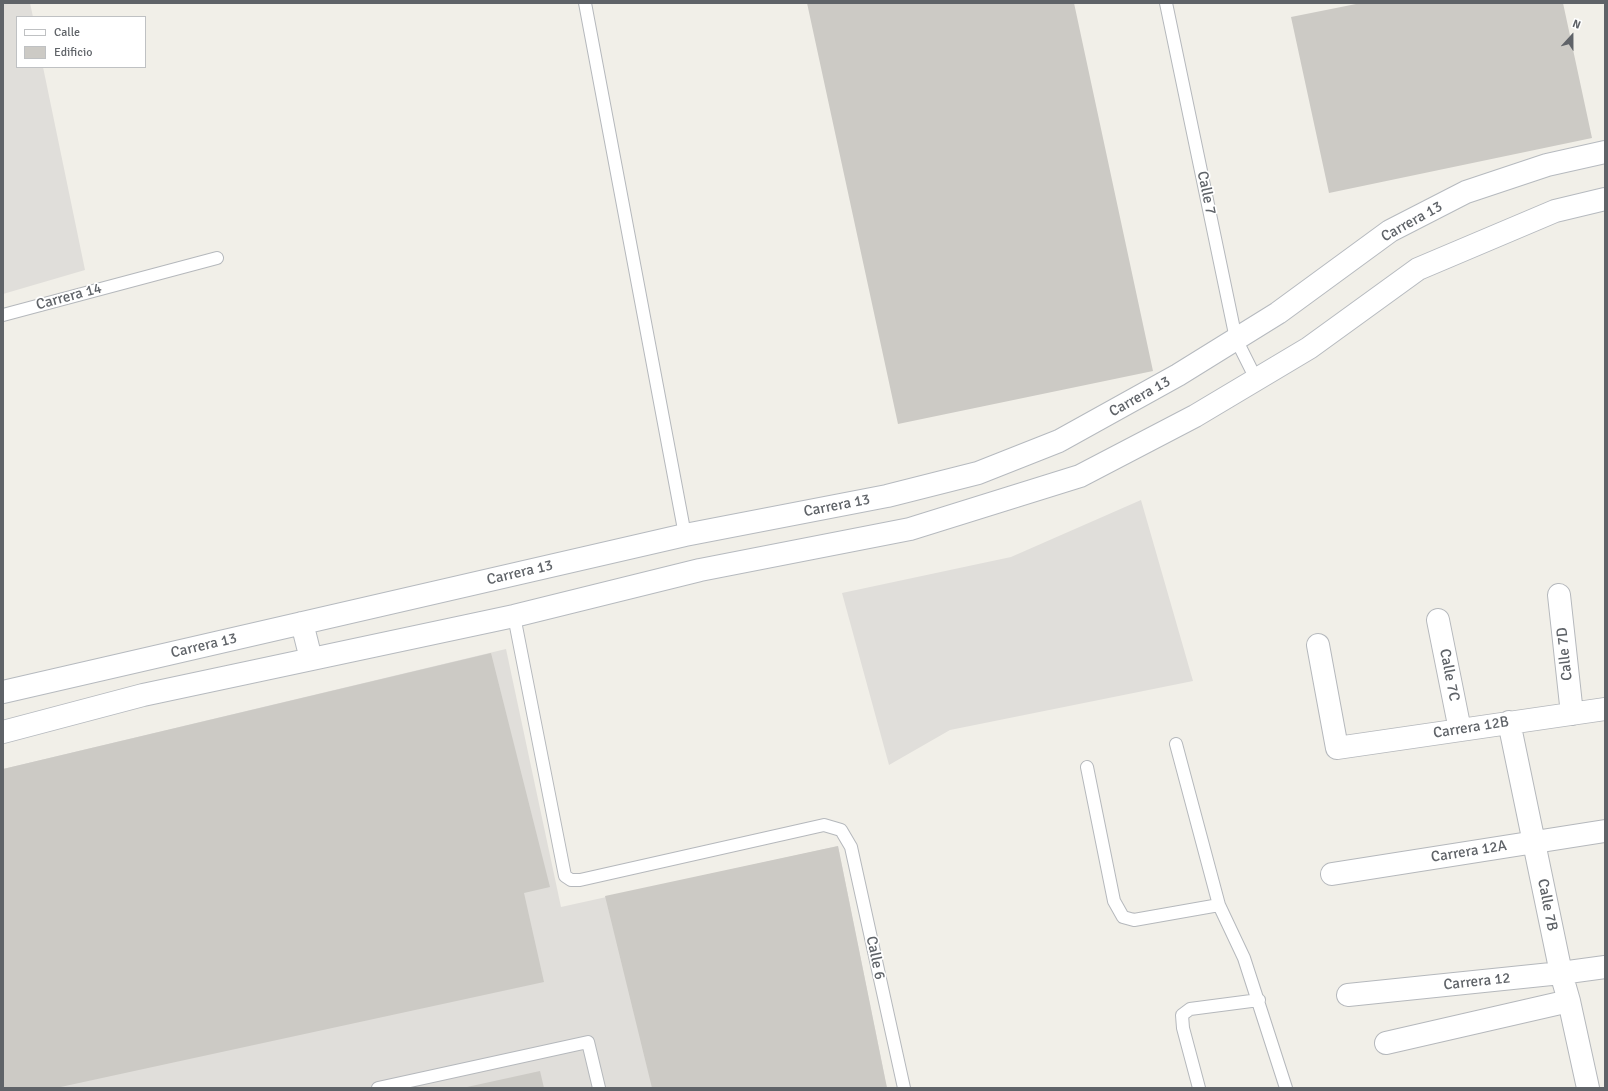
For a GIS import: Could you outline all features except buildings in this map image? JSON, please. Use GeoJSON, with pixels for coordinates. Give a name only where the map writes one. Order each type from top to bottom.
{"type":"FeatureCollection","features":[{"type":"Feature","properties":{"kind":"street","name":"Carrera 13"},"geometry":{"type":"LineString","coordinates":[[3,692],[686,535],[887,496],[978,473],[1059,441],[1178,375],[1278,314],[1390,231],[1466,192],[1547,165],[1605,152]]}},
{"type":"Feature","properties":{"kind":"street"},"geometry":{"type":"LineString","coordinates":[[3,732],[144,695],[514,616],[700,570],[910,529],[1080,476],[1195,416],[1309,348],[1418,269],[1555,211],[1605,199]]}},
{"type":"Feature","properties":{"kind":"street","name":"Calle 7D"},"geometry":{"type":"LineString","coordinates":[[1559,595],[1572,714]]}},
{"type":"Feature","properties":{"kind":"street","name":"Calle 7C"},"geometry":{"type":"LineString","coordinates":[[1438,620],[1460,730]]}},
{"type":"Feature","properties":{"kind":"street"},"geometry":{"type":"LineString","coordinates":[[302,624],[311,659]]}},
{"type":"Feature","properties":{"kind":"street","name":"Carrera 12B"},"geometry":{"type":"LineString","coordinates":[[1318,645],[1337,748],[1605,709]]}},
{"type":"Feature","properties":{"kind":"street","name":"Calle 7B"},"geometry":{"type":"LineString","coordinates":[[1509,722],[1535,842],[1561,974],[1569,1001],[1588,1088]]}},
{"type":"Feature","properties":{"kind":"street","name":"Carrera 12A"},"geometry":{"type":"LineString","coordinates":[[1332,874],[1605,831]]}},
{"type":"Feature","properties":{"kind":"street","name":"Carrera 12"},"geometry":{"type":"LineString","coordinates":[[1348,995],[1561,974],[1605,967]]}},
{"type":"Feature","properties":{"kind":"street"},"geometry":{"type":"LineString","coordinates":[[1386,1043],[1569,1001]]}},
{"type":"Feature","properties":{"kind":"lane"},"geometry":{"type":"LineString","coordinates":[[585,3],[686,535]]}},
{"type":"Feature","properties":{"kind":"lane","name":"Calle 7"},"geometry":{"type":"LineString","coordinates":[[1166,3],[1236,339],[1256,379]]}},
{"type":"Feature","properties":{"kind":"lane","name":"Carrera 14"},"geometry":{"type":"LineString","coordinates":[[3,315],[217,258]]}},
{"type":"Feature","properties":{"kind":"lane","name":"Calle 6"},"geometry":{"type":"LineString","coordinates":[[514,616],[565,876],[571,880],[580,880],[824,825],[841,830],[851,847],[904,1088]]}},
{"type":"Feature","properties":{"kind":"lane"},"geometry":{"type":"LineString","coordinates":[[1176,744],[1219,905],[1244,958],[1259,1000],[1286,1088]]}},
{"type":"Feature","properties":{"kind":"lane"},"geometry":{"type":"LineString","coordinates":[[1087,767],[1114,901],[1123,917],[1134,920],[1219,905]]}},
{"type":"Feature","properties":{"kind":"lane"},"geometry":{"type":"LineString","coordinates":[[1199,1088],[1182,1028],[1182,1015],[1190,1009],[1259,1000]]}},
{"type":"Feature","properties":{"kind":"lane"},"geometry":{"type":"LineString","coordinates":[[378,1088],[588,1042],[599,1088]]}},
{"type":"Feature","properties":{"kind":"shaded area"},"geometry":{"type":"Polygon","coordinates":[[[3,3],[30,3],[33,16],[16,16],[16,68],[43,68],[85,270],[3,294],[3,3]]]}},
{"type":"Feature","properties":{"kind":"shaded area"},"geometry":{"type":"Polygon","coordinates":[[[1141,500],[1193,681],[950,730],[889,765],[842,593],[1011,557],[1141,500]]]}},
{"type":"Feature","properties":{"kind":"shaded area"},"geometry":{"type":"Polygon","coordinates":[[[506,649],[561,907],[838,846],[887,1088],[3,1088],[3,769],[506,649]]]}}]}
